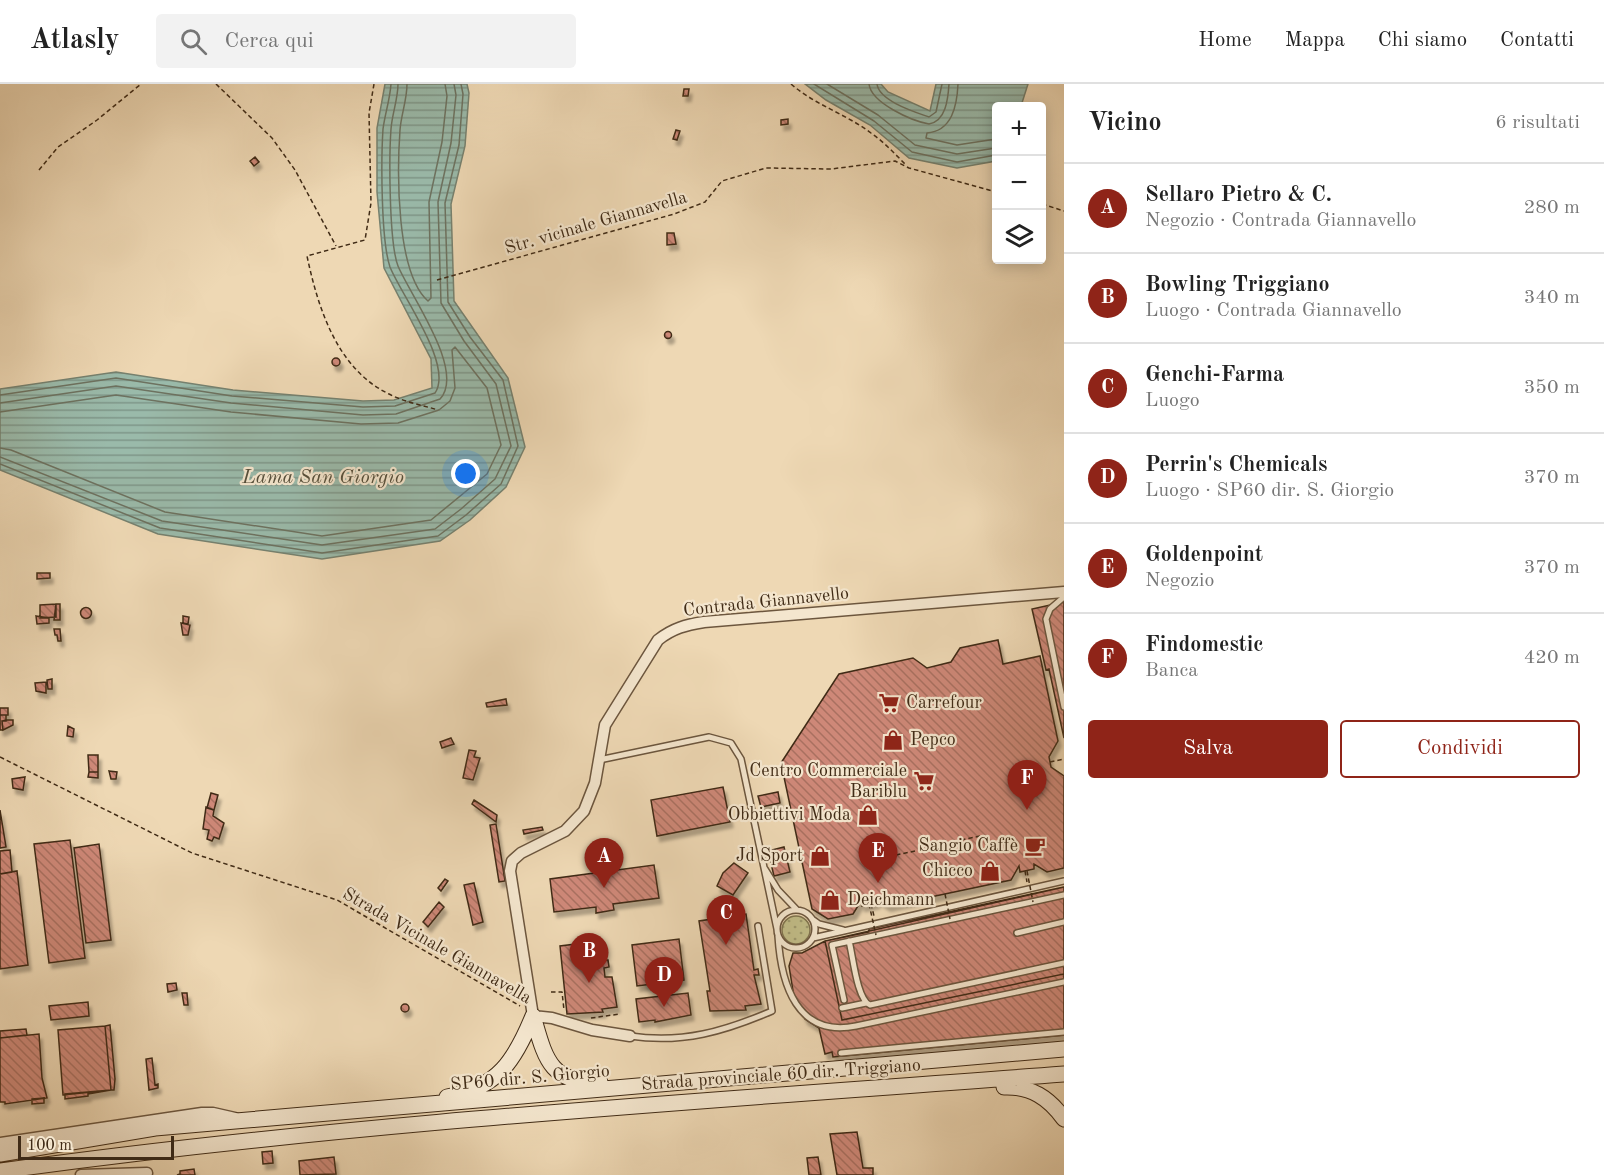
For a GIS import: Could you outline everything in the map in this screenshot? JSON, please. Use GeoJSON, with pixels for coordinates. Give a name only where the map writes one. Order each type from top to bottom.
{"type":"FeatureCollection","features":[{"type":"Feature","properties":{"kind":"main road"},"geometry":{"type":"LineString","coordinates":[[533,1016],[543,1054],[551,1067],[563,1076],[582,1083],[696,1083]]}},
{"type":"Feature","properties":{"kind":"main road"},"geometry":{"type":"LineString","coordinates":[[372,1111],[459,1095],[477,1088],[502,1072],[518,1053],[533,1016]]}},
{"type":"Feature","properties":{"kind":"main road","name":"SP60 dir. S. Giorgio"},"geometry":{"type":"LineString","coordinates":[[0,1154],[155,1128],[696,1083],[1064,1049]]}},
{"type":"Feature","properties":{"kind":"main road","name":"Strada provinciale 60 dir. Triggiano"},"geometry":{"type":"LineString","coordinates":[[0,1171],[146,1152],[552,1111],[1064,1074]]}},
{"type":"Feature","properties":{"kind":"main road"},"geometry":{"type":"LineString","coordinates":[[881,1088],[951,1090],[1026,1088],[1038,1093],[1064,1119]]}},
{"type":"Feature","properties":{"kind":"street","name":"Contrada Giannavello"},"geometry":{"type":"LineString","coordinates":[[533,1016],[510,871],[512,861],[521,853],[565,831],[578,820],[591,798],[605,725],[637,678],[658,640],[669,631],[681,626],[1064,595]]}},
{"type":"Feature","properties":{"kind":"street"},"geometry":{"type":"LineString","coordinates":[[533,1016],[552,1018],[592,1030],[630,1036]]}},
{"type":"Feature","properties":{"kind":"street"},"geometry":{"type":"LineString","coordinates":[[0,1143],[202,1113],[213,1113],[248,1121]]}},
{"type":"Feature","properties":{"kind":"street"},"geometry":{"type":"LineString","coordinates":[[81,1175],[146,1174],[146,1152]]}},
{"type":"Feature","properties":{"kind":"lane"},"geometry":{"type":"LineString","coordinates":[[1064,595],[1050,609],[1046,619],[1064,707]]}},
{"type":"Feature","properties":{"kind":"lane"},"geometry":{"type":"LineString","coordinates":[[598,760],[709,737],[731,743],[741,759],[789,991],[799,1011],[805,1016],[831,1028],[850,1027],[1064,982]]}},
{"type":"Feature","properties":{"kind":"lane"},"geometry":{"type":"LineString","coordinates":[[764,865],[778,890],[797,910],[819,924],[844,930]]}},
{"type":"Feature","properties":{"kind":"lane"},"geometry":{"type":"LineString","coordinates":[[797,910],[781,918],[777,932],[785,945],[797,949],[804,947],[813,938],[844,930],[1064,881]]}},
{"type":"Feature","properties":{"kind":"lane"},"geometry":{"type":"LineString","coordinates":[[844,1000],[832,945],[1064,895]]}},
{"type":"Feature","properties":{"kind":"lane"},"geometry":{"type":"LineString","coordinates":[[811,917],[815,927],[813,938]]}},
{"type":"Feature","properties":{"kind":"lane"},"geometry":{"type":"LineString","coordinates":[[1017,933],[1064,922]]}},
{"type":"Feature","properties":{"kind":"lane"},"geometry":{"type":"LineString","coordinates":[[630,1036],[703,1036],[727,1030],[772,1011],[758,926]]}},
{"type":"Feature","properties":{"kind":"lane"},"geometry":{"type":"LineString","coordinates":[[849,941],[860,993],[866,1003]]}},
{"type":"Feature","properties":{"kind":"lane"},"geometry":{"type":"LineString","coordinates":[[842,1008],[866,1003],[870,1005],[1064,963]]}},
{"type":"Feature","properties":{"kind":"lane"},"geometry":{"type":"LineString","coordinates":[[848,1019],[850,1027]]}},
{"type":"Feature","properties":{"kind":"lane"},"geometry":{"type":"LineString","coordinates":[[841,1053],[1064,1032]]}},
{"type":"Feature","properties":{"kind":"path"},"geometry":{"type":"LineString","coordinates":[[39,170],[58,147],[97,120],[141,84]]}},
{"type":"Feature","properties":{"kind":"path"},"geometry":{"type":"LineString","coordinates":[[216,84],[278,146],[301,180],[336,247]]}},
{"type":"Feature","properties":{"kind":"path"},"geometry":{"type":"LineString","coordinates":[[374,84],[369,114],[371,203],[365,240],[307,256],[313,283],[333,339],[352,367],[389,394],[438,410]]}},
{"type":"Feature","properties":{"kind":"path"},"geometry":{"type":"LineString","coordinates":[[791,84],[806,98],[834,110],[872,133],[909,168]]}},
{"type":"Feature","properties":{"kind":"path","name":"Str. vicinale Giannavella"},"geometry":{"type":"LineString","coordinates":[[438,280],[674,214],[705,202],[722,181],[752,170],[788,167],[831,170],[895,161],[909,168],[992,191]]}},
{"type":"Feature","properties":{"kind":"path"},"geometry":{"type":"LineString","coordinates":[[1046,206],[1064,211]]}},
{"type":"Feature","properties":{"kind":"path","name":"Strada Vicinale Giannavella"},"geometry":{"type":"LineString","coordinates":[[0,757],[192,853],[337,900],[483,983],[533,1016]]}},
{"type":"Feature","properties":{"kind":"path"},"geometry":{"type":"LineString","coordinates":[[1050,762],[1064,759]]}},
{"type":"Feature","properties":{"kind":"path"},"geometry":{"type":"LineString","coordinates":[[961,840],[981,836]]}},
{"type":"Feature","properties":{"kind":"path"},"geometry":{"type":"LineString","coordinates":[[896,855],[915,851]]}},
{"type":"Feature","properties":{"kind":"path"},"geometry":{"type":"LineString","coordinates":[[1029,889],[1026,871],[1033,902]]}},
{"type":"Feature","properties":{"kind":"path"},"geometry":{"type":"LineString","coordinates":[[945,894],[950,920]]}},
{"type":"Feature","properties":{"kind":"path"},"geometry":{"type":"LineString","coordinates":[[875,923],[870,904],[876,935]]}},
{"type":"Feature","properties":{"kind":"path"},"geometry":{"type":"LineString","coordinates":[[551,992],[561,992],[564,1015]]}},
{"type":"Feature","properties":{"kind":"path"},"geometry":{"type":"LineString","coordinates":[[588,1018],[620,1014]]}},
{"type":"Feature","properties":{"kind":"shaded area"},"geometry":{"type":"Polygon","coordinates":[[[796,916],[806,920],[810,930],[806,940],[796,944],[786,940],[782,930],[786,920],[796,916]]]}},
{"type":"Feature","properties":{"kind":"water","name":"Lama San Giorgio"},"geometry":{"type":"Polygon","coordinates":[[[385,84],[467,84],[469,93],[465,146],[451,204],[454,301],[508,378],[525,447],[506,487],[470,520],[440,541],[322,559],[158,534],[0,470],[0,389],[116,372],[233,390],[363,401],[394,400],[432,388],[431,359],[384,268],[377,192],[377,128],[385,84]]]}},
{"type":"Feature","properties":{"kind":"water"},"geometry":{"type":"Polygon","coordinates":[[[805,84],[881,84],[888,92],[930,111],[936,84],[1028,84],[1022,102],[992,102],[992,162],[957,168],[909,158],[870,125],[826,100],[805,84]]]}},
{"type":"Feature","properties":{"kind":"building"},"geometry":{"type":"Polygon","coordinates":[[[684,89],[689,89],[688,96],[683,96],[684,89]]]}},
{"type":"Feature","properties":{"kind":"building"},"geometry":{"type":"Polygon","coordinates":[[[788,119],[788,124],[781,125],[781,120],[788,119]]]}},
{"type":"Feature","properties":{"kind":"building"},"geometry":{"type":"Polygon","coordinates":[[[676,130],[680,131],[677,140],[673,139],[676,130]]]}},
{"type":"Feature","properties":{"kind":"building"},"geometry":{"type":"Polygon","coordinates":[[[255,157],[259,162],[254,166],[250,161],[255,157]]]}},
{"type":"Feature","properties":{"kind":"building"},"geometry":{"type":"Polygon","coordinates":[[[667,233],[674,233],[676,244],[667,245],[667,233]]]}},
{"type":"Feature","properties":{"kind":"building"},"geometry":{"type":"Polygon","coordinates":[[[668,331],[672,335],[668,339],[664,335],[668,331]]]}},
{"type":"Feature","properties":{"kind":"building"},"geometry":{"type":"Polygon","coordinates":[[[336,358],[340,362],[336,366],[332,362],[336,358]]]}},
{"type":"Feature","properties":{"kind":"building"},"geometry":{"type":"Polygon","coordinates":[[[37,573],[50,573],[50,578],[37,579],[37,573]]]}},
{"type":"Feature","properties":{"kind":"building"},"geometry":{"type":"Polygon","coordinates":[[[1064,602],[1064,738],[1049,669],[1046,670],[1032,609],[1064,602]]]}},
{"type":"Feature","properties":{"kind":"building"},"geometry":{"type":"Polygon","coordinates":[[[1064,602],[1064,738],[1049,669],[1046,670],[1032,609],[1064,602]]]}},
{"type":"Feature","properties":{"kind":"building"},"geometry":{"type":"Polygon","coordinates":[[[56,604],[60,604],[60,620],[54,620],[56,604]]]}},
{"type":"Feature","properties":{"kind":"building"},"geometry":{"type":"Polygon","coordinates":[[[56,604],[56,617],[40,618],[40,605],[56,604]]]}},
{"type":"Feature","properties":{"kind":"building"},"geometry":{"type":"Polygon","coordinates":[[[86,608],[90,609],[90,617],[86,618],[82,617],[81,613],[82,609],[86,608]]]}},
{"type":"Feature","properties":{"kind":"building"},"geometry":{"type":"Polygon","coordinates":[[[36,616],[49,618],[49,623],[37,624],[36,616]]]}},
{"type":"Feature","properties":{"kind":"building"},"geometry":{"type":"Polygon","coordinates":[[[183,616],[189,617],[188,624],[183,623],[183,616]]]}},
{"type":"Feature","properties":{"kind":"building"},"geometry":{"type":"Polygon","coordinates":[[[181,623],[190,625],[188,635],[183,635],[181,623]]]}},
{"type":"Feature","properties":{"kind":"building"},"geometry":{"type":"Polygon","coordinates":[[[54,629],[60,629],[61,641],[58,641],[54,629]]]}},
{"type":"Feature","properties":{"kind":"building","name":"Centro Commerciale Bariblu"},"geometry":{"type":"Polygon","coordinates":[[[998,640],[1003,664],[1040,656],[1058,741],[1049,757],[1051,767],[1064,776],[1064,868],[1047,872],[1034,864],[1034,869],[1020,872],[1019,866],[1011,880],[888,906],[875,898],[877,903],[862,906],[861,901],[853,914],[828,919],[812,909],[781,763],[839,674],[913,658],[927,668],[951,662],[960,648],[998,640]]]}},
{"type":"Feature","properties":{"kind":"building"},"geometry":{"type":"Polygon","coordinates":[[[52,679],[52,689],[48,689],[47,680],[52,679]]]}},
{"type":"Feature","properties":{"kind":"building"},"geometry":{"type":"Polygon","coordinates":[[[46,682],[46,693],[36,691],[35,683],[46,682]]]}},
{"type":"Feature","properties":{"kind":"building"},"geometry":{"type":"Polygon","coordinates":[[[506,699],[507,705],[487,707],[486,703],[506,699]]]}},
{"type":"Feature","properties":{"kind":"building"},"geometry":{"type":"Polygon","coordinates":[[[0,708],[8,708],[8,715],[0,715],[0,708]]]}},
{"type":"Feature","properties":{"kind":"building"},"geometry":{"type":"Polygon","coordinates":[[[0,715],[6,715],[6,721],[2,721],[3,730],[0,730],[0,715]]]}},
{"type":"Feature","properties":{"kind":"building"},"geometry":{"type":"Polygon","coordinates":[[[13,720],[13,725],[3,730],[2,721],[13,720]]]}},
{"type":"Feature","properties":{"kind":"building"},"geometry":{"type":"Polygon","coordinates":[[[68,726],[74,729],[73,737],[67,736],[68,726]]]}},
{"type":"Feature","properties":{"kind":"building"},"geometry":{"type":"Polygon","coordinates":[[[451,738],[454,744],[442,748],[440,742],[451,738]]]}},
{"type":"Feature","properties":{"kind":"building"},"geometry":{"type":"Polygon","coordinates":[[[469,750],[476,751],[474,757],[480,758],[473,780],[463,778],[469,750]]]}},
{"type":"Feature","properties":{"kind":"building"},"geometry":{"type":"Polygon","coordinates":[[[88,755],[98,755],[98,772],[89,772],[88,755]]]}},
{"type":"Feature","properties":{"kind":"building"},"geometry":{"type":"Polygon","coordinates":[[[109,771],[117,772],[116,779],[111,779],[109,771]]]}},
{"type":"Feature","properties":{"kind":"building"},"geometry":{"type":"Polygon","coordinates":[[[89,772],[98,772],[98,778],[88,777],[89,772]]]}},
{"type":"Feature","properties":{"kind":"building"},"geometry":{"type":"Polygon","coordinates":[[[25,777],[23,790],[13,788],[12,779],[25,777]]]}},
{"type":"Feature","properties":{"kind":"building"},"geometry":{"type":"Polygon","coordinates":[[[723,787],[730,822],[657,836],[651,800],[723,787]]]}},
{"type":"Feature","properties":{"kind":"building"},"geometry":{"type":"Polygon","coordinates":[[[778,792],[780,803],[761,807],[758,796],[778,792]]]}},
{"type":"Feature","properties":{"kind":"building"},"geometry":{"type":"Polygon","coordinates":[[[211,793],[218,795],[214,810],[207,808],[211,793]]]}},
{"type":"Feature","properties":{"kind":"building"},"geometry":{"type":"Polygon","coordinates":[[[474,800],[497,815],[496,822],[472,804],[474,800]]]}},
{"type":"Feature","properties":{"kind":"building"},"geometry":{"type":"Polygon","coordinates":[[[206,807],[214,810],[213,816],[224,823],[219,839],[214,837],[212,841],[207,839],[209,830],[203,829],[206,807]]]}},
{"type":"Feature","properties":{"kind":"building"},"geometry":{"type":"Polygon","coordinates":[[[0,810],[6,847],[0,848],[0,810]]]}},
{"type":"Feature","properties":{"kind":"building"},"geometry":{"type":"Polygon","coordinates":[[[496,824],[505,881],[499,882],[490,825],[496,824]]]}},
{"type":"Feature","properties":{"kind":"building"},"geometry":{"type":"Polygon","coordinates":[[[542,827],[543,830],[524,834],[523,830],[542,827]]]}},
{"type":"Feature","properties":{"kind":"building"},"geometry":{"type":"Polygon","coordinates":[[[70,840],[85,958],[49,963],[34,844],[70,840]]]}},
{"type":"Feature","properties":{"kind":"building"},"geometry":{"type":"Polygon","coordinates":[[[99,844],[111,940],[86,943],[74,848],[99,844]]]}},
{"type":"Feature","properties":{"kind":"building"},"geometry":{"type":"Polygon","coordinates":[[[784,847],[790,872],[774,876],[768,851],[784,847]]]}},
{"type":"Feature","properties":{"kind":"building"},"geometry":{"type":"Polygon","coordinates":[[[10,850],[12,872],[0,874],[0,851],[10,850]]]}},
{"type":"Feature","properties":{"kind":"building"},"geometry":{"type":"Polygon","coordinates":[[[734,863],[748,873],[733,895],[717,886],[723,873],[734,863]]]}},
{"type":"Feature","properties":{"kind":"building"},"geometry":{"type":"Polygon","coordinates":[[[654,865],[659,898],[613,904],[614,910],[596,913],[596,907],[554,912],[550,879],[654,865]]]}},
{"type":"Feature","properties":{"kind":"building"},"geometry":{"type":"Polygon","coordinates":[[[17,871],[28,965],[0,969],[0,874],[17,871]]]}},
{"type":"Feature","properties":{"kind":"building"},"geometry":{"type":"Polygon","coordinates":[[[445,879],[448,881],[441,891],[438,888],[445,879]]]}},
{"type":"Feature","properties":{"kind":"building"},"geometry":{"type":"Polygon","coordinates":[[[474,883],[483,922],[473,925],[464,885],[474,883]]]}},
{"type":"Feature","properties":{"kind":"building"},"geometry":{"type":"Polygon","coordinates":[[[1064,887],[1064,1035],[833,1057],[832,1052],[825,1054],[819,1028],[805,1019],[794,997],[789,966],[793,953],[802,953],[825,941],[869,932],[869,929],[1064,887]]]}},
{"type":"Feature","properties":{"kind":"building"},"geometry":{"type":"Polygon","coordinates":[[[1064,887],[1064,974],[842,1020],[825,941],[1064,887]]]}},
{"type":"Feature","properties":{"kind":"building"},"geometry":{"type":"Polygon","coordinates":[[[439,902],[444,907],[428,927],[423,922],[439,902]]]}},
{"type":"Feature","properties":{"kind":"building"},"geometry":{"type":"Polygon","coordinates":[[[746,914],[754,970],[758,969],[759,975],[754,975],[761,1004],[745,1006],[746,1010],[710,1011],[707,991],[710,991],[699,921],[746,914]]]}},
{"type":"Feature","properties":{"kind":"building"},"geometry":{"type":"Polygon","coordinates":[[[679,939],[684,980],[637,986],[632,945],[679,939]]]}},
{"type":"Feature","properties":{"kind":"building"},"geometry":{"type":"Polygon","coordinates":[[[600,941],[603,960],[608,960],[609,967],[604,968],[605,977],[612,977],[617,1007],[602,1009],[603,1012],[567,1014],[560,946],[600,941]]]}},
{"type":"Feature","properties":{"kind":"building"},"geometry":{"type":"Polygon","coordinates":[[[176,983],[177,990],[168,992],[167,984],[176,983]]]}},
{"type":"Feature","properties":{"kind":"building"},"geometry":{"type":"Polygon","coordinates":[[[182,993],[187,993],[188,1005],[184,1005],[182,993]]]}},
{"type":"Feature","properties":{"kind":"building"},"geometry":{"type":"Polygon","coordinates":[[[688,993],[691,1015],[655,1022],[655,1020],[639,1022],[636,999],[688,993]]]}},
{"type":"Feature","properties":{"kind":"building"},"geometry":{"type":"Polygon","coordinates":[[[88,1002],[89,1016],[51,1020],[49,1006],[88,1002]]]}},
{"type":"Feature","properties":{"kind":"building"},"geometry":{"type":"Polygon","coordinates":[[[405,1004],[409,1008],[405,1012],[401,1008],[405,1004]]]}},
{"type":"Feature","properties":{"kind":"building"},"geometry":{"type":"Polygon","coordinates":[[[110,1025],[114,1090],[111,1090],[105,1026],[110,1025]]]}},
{"type":"Feature","properties":{"kind":"building"},"geometry":{"type":"Polygon","coordinates":[[[105,1026],[111,1090],[63,1095],[58,1030],[105,1026]]]}},
{"type":"Feature","properties":{"kind":"building"},"geometry":{"type":"Polygon","coordinates":[[[26,1029],[27,1035],[0,1038],[0,1031],[26,1029]]]}},
{"type":"Feature","properties":{"kind":"building"},"geometry":{"type":"Polygon","coordinates":[[[39,1034],[42,1078],[47,1098],[5,1104],[5,1102],[0,1102],[0,1038],[39,1034]]]}},
{"type":"Feature","properties":{"kind":"building"},"geometry":{"type":"Polygon","coordinates":[[[152,1058],[155,1085],[158,1084],[158,1088],[149,1090],[146,1059],[152,1058]]]}},
{"type":"Feature","properties":{"kind":"building"},"geometry":{"type":"Polygon","coordinates":[[[111,1090],[88,1094],[88,1096],[65,1099],[65,1094],[111,1090]]]}},
{"type":"Feature","properties":{"kind":"building"},"geometry":{"type":"Polygon","coordinates":[[[44,1098],[44,1103],[32,1104],[32,1099],[44,1098]]]}},
{"type":"Feature","properties":{"kind":"building"},"geometry":{"type":"Polygon","coordinates":[[[857,1132],[863,1168],[873,1168],[873,1175],[837,1175],[830,1134],[857,1132]]]}},
{"type":"Feature","properties":{"kind":"building"},"geometry":{"type":"Polygon","coordinates":[[[272,1151],[273,1163],[263,1164],[262,1152],[272,1151]]]}},
{"type":"Feature","properties":{"kind":"building"},"geometry":{"type":"Polygon","coordinates":[[[334,1157],[336,1174],[300,1175],[299,1161],[334,1157]]]}},
{"type":"Feature","properties":{"kind":"building"},"geometry":{"type":"Polygon","coordinates":[[[818,1157],[821,1175],[809,1175],[807,1158],[818,1157]]]}},
{"type":"Feature","properties":{"kind":"building"},"geometry":{"type":"Polygon","coordinates":[[[194,1169],[195,1175],[177,1175],[180,1171],[194,1169]]]}},
{"type":"Feature","properties":{"kind":"place","name":"Carrefour"},"geometry":{"type":"Point","coordinates":[889,703]}},
{"type":"Feature","properties":{"kind":"place","name":"Pepco"},"geometry":{"type":"Point","coordinates":[893,740]}},
{"type":"Feature","properties":{"kind":"place","name":"Centro Commerciale Bariblu"},"geometry":{"type":"Point","coordinates":[924,781]}},
{"type":"Feature","properties":{"kind":"place","name":"Findomestic"},"geometry":{"type":"Point","coordinates":[1027,810]}},
{"type":"Feature","properties":{"kind":"place","name":"Obbiettivi Moda"},"geometry":{"type":"Point","coordinates":[868,815]}},
{"type":"Feature","properties":{"kind":"place","name":"Sangio Caffè"},"geometry":{"type":"Point","coordinates":[1035,846]}},
{"type":"Feature","properties":{"kind":"place","name":"Jd Sport"},"geometry":{"type":"Point","coordinates":[820,856]}},
{"type":"Feature","properties":{"kind":"place","name":"Chicco"},"geometry":{"type":"Point","coordinates":[990,871]}},
{"type":"Feature","properties":{"kind":"place","name":"Goldenpoint"},"geometry":{"type":"Point","coordinates":[878,883]}},
{"type":"Feature","properties":{"kind":"place","name":"Sellaro Pietro & C."},"geometry":{"type":"Point","coordinates":[604,888]}},
{"type":"Feature","properties":{"kind":"place","name":"Deichmann"},"geometry":{"type":"Point","coordinates":[830,900]}},
{"type":"Feature","properties":{"kind":"place","name":"Genchi-Farma"},"geometry":{"type":"Point","coordinates":[726,945]}},
{"type":"Feature","properties":{"kind":"place","name":"Bowling Triggiano"},"geometry":{"type":"Point","coordinates":[589,983]}},
{"type":"Feature","properties":{"kind":"place","name":"Perrin's Chemicals"},"geometry":{"type":"Point","coordinates":[664,1007]}}]}
